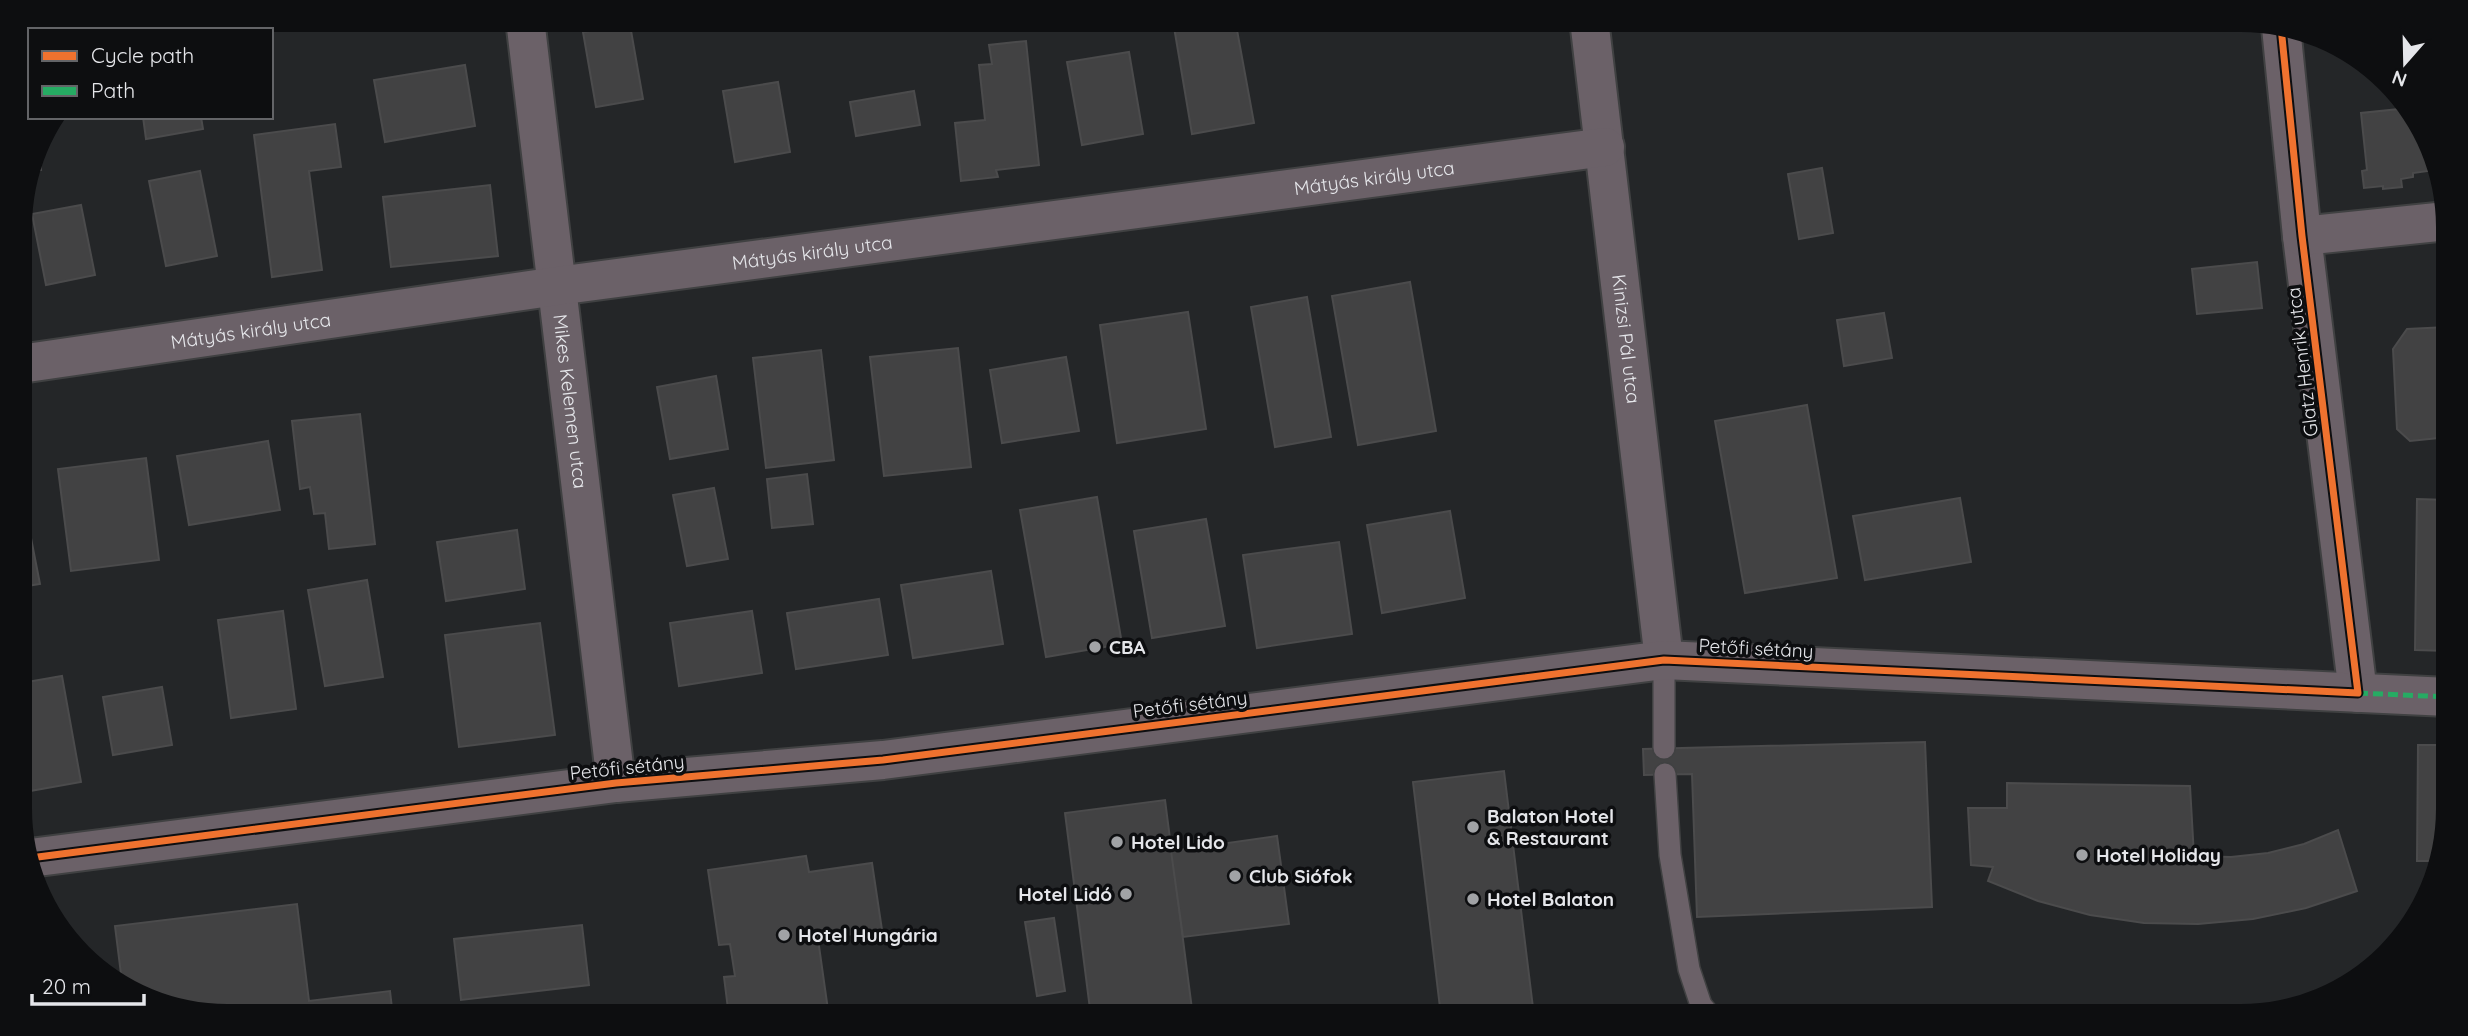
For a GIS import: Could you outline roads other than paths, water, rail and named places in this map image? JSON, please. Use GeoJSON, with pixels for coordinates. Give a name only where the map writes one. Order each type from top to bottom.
{"type":"FeatureCollection","features":[{"type":"Feature","properties":{"kind":"street","name":"Kinizsi Pál utca"},"geometry":{"type":"LineString","coordinates":[[1591,31],[1664,660]]}},
{"type":"Feature","properties":{"kind":"street","name":"Mikes Kelemen utca"},"geometry":{"type":"LineString","coordinates":[[527,32],[616,783]]}},
{"type":"Feature","properties":{"kind":"street","name":"Glatz Henrik utca"},"geometry":{"type":"LineString","coordinates":[[2282,36],[2302,236],[2358,693]]}},
{"type":"Feature","properties":{"kind":"street","name":"Mátyás király utca"},"geometry":{"type":"LineString","coordinates":[[32,362],[557,286],[1605,147]]}},
{"type":"Feature","properties":{"kind":"street"},"geometry":{"type":"LineString","coordinates":[[2302,236],[2436,221]]}},
{"type":"Feature","properties":{"kind":"street","name":"Petőfi sétány"},"geometry":{"type":"LineString","coordinates":[[37,857],[616,783],[883,760],[1664,660],[2436,696]]}},
{"type":"Feature","properties":{"kind":"lane"},"geometry":{"type":"LineString","coordinates":[[1664,660],[1664,748]]}},
{"type":"Feature","properties":{"kind":"lane"},"geometry":{"type":"LineString","coordinates":[[1665,774],[1670,855],[1689,969],[1700,1004]]}},
{"type":"Feature","properties":{"kind":"place","name":"CBA"},"geometry":{"type":"Point","coordinates":[1095,647]}},
{"type":"Feature","properties":{"kind":"place","name":"Balaton Hotel & Restaurant"},"geometry":{"type":"Point","coordinates":[1473,827]}},
{"type":"Feature","properties":{"kind":"place","name":"Hotel Lido"},"geometry":{"type":"Point","coordinates":[1117,842]}},
{"type":"Feature","properties":{"kind":"place","name":"Hotel Holiday"},"geometry":{"type":"Point","coordinates":[2082,855]}},
{"type":"Feature","properties":{"kind":"place","name":"Club Siófok"},"geometry":{"type":"Point","coordinates":[1235,876]}},
{"type":"Feature","properties":{"kind":"place","name":"Hotel Lidó"},"geometry":{"type":"Point","coordinates":[1126,894]}},
{"type":"Feature","properties":{"kind":"place","name":"Hotel Balaton"},"geometry":{"type":"Point","coordinates":[1473,899]}},
{"type":"Feature","properties":{"kind":"place","name":"Hotel Hungária"},"geometry":{"type":"Point","coordinates":[784,935]}}]}
